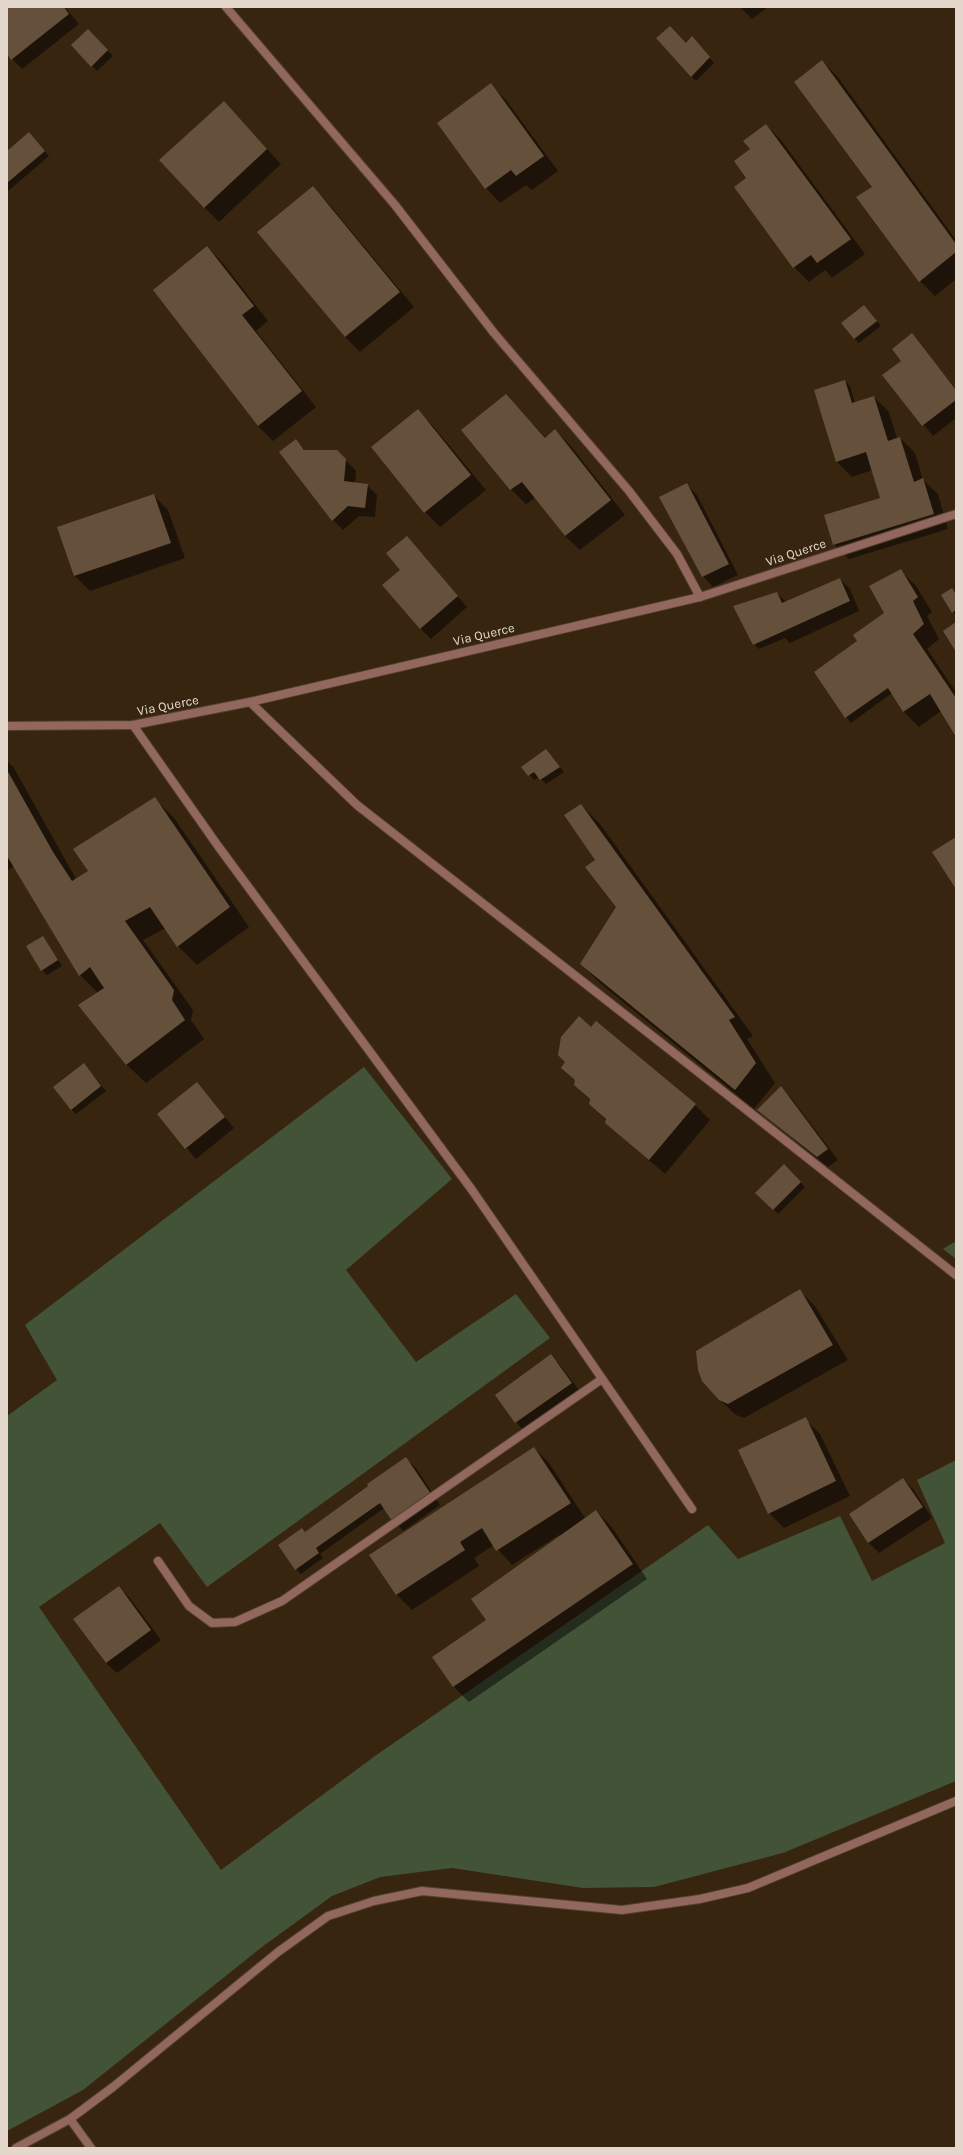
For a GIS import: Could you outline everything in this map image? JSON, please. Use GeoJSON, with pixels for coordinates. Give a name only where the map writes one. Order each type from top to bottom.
{"type":"FeatureCollection","features":[{"type":"Feature","properties":{"kind":"street"},"geometry":{"type":"LineString","coordinates":[[226,7],[395,205],[494,333],[629,491],[677,554],[700,597]]}},
{"type":"Feature","properties":{"kind":"street","name":"Via Querce"},"geometry":{"type":"LineString","coordinates":[[7,726],[133,725],[250,702],[700,597],[956,514]]}},
{"type":"Feature","properties":{"kind":"street"},"geometry":{"type":"LineString","coordinates":[[250,702],[358,805],[956,1276]]}},
{"type":"Feature","properties":{"kind":"street"},"geometry":{"type":"LineString","coordinates":[[133,725],[218,846],[472,1190],[692,1509]]}},
{"type":"Feature","properties":{"kind":"street"},"geometry":{"type":"LineString","coordinates":[[158,1561],[189,1606],[212,1623],[235,1622],[282,1601],[602,1379]]}},
{"type":"Feature","properties":{"kind":"street"},"geometry":{"type":"LineString","coordinates":[[16,2148],[70,2119],[113,2087],[278,1952],[328,1916],[374,1901],[422,1892],[622,1910],[700,1899],[748,1888],[956,1801]]}},
{"type":"Feature","properties":{"kind":"street"},"geometry":{"type":"LineString","coordinates":[[70,2119],[91,2148]]}},
{"type":"Feature","properties":{"kind":"green space"},"geometry":{"type":"Polygon","coordinates":[[[364,1067],[452,1179],[346,1270],[416,1362],[516,1294],[550,1338],[207,1587],[160,1523],[39,1607],[221,1870],[375,1756],[708,1525],[738,1559],[840,1516],[872,1581],[945,1543],[917,1480],[956,1460],[956,1781],[783,1853],[654,1887],[583,1888],[452,1868],[380,1877],[332,1896],[262,1947],[83,2090],[7,2131],[7,1416],[57,1380],[25,1325],[364,1067]]]}},
{"type":"Feature","properties":{"kind":"green space"},"geometry":{"type":"Polygon","coordinates":[[[956,1241],[956,1259],[943,1249],[956,1241]]]}},
{"type":"Feature","properties":{"kind":"building"},"geometry":{"type":"Polygon","coordinates":[[[7,7],[64,7],[69,14],[11,60],[7,54],[7,7]]]}},
{"type":"Feature","properties":{"kind":"building"},"geometry":{"type":"Polygon","coordinates":[[[670,26],[686,43],[692,36],[710,57],[691,77],[656,38],[670,26]]]}},
{"type":"Feature","properties":{"kind":"building"},"geometry":{"type":"Polygon","coordinates":[[[88,29],[108,50],[91,67],[71,45],[88,29]]]}},
{"type":"Feature","properties":{"kind":"building"},"geometry":{"type":"Polygon","coordinates":[[[822,60],[956,244],[956,252],[919,282],[856,197],[872,187],[794,82],[822,60]]]}},
{"type":"Feature","properties":{"kind":"building"},"geometry":{"type":"Polygon","coordinates":[[[491,83],[544,156],[516,176],[511,170],[485,189],[437,123],[491,83]]]}},
{"type":"Feature","properties":{"kind":"building"},"geometry":{"type":"Polygon","coordinates":[[[224,101],[267,149],[204,208],[159,160],[224,101]]]}},
{"type":"Feature","properties":{"kind":"building"},"geometry":{"type":"Polygon","coordinates":[[[766,124],[851,239],[817,263],[811,255],[793,268],[734,187],[746,178],[734,161],[750,149],[743,141],[766,124]]]}},
{"type":"Feature","properties":{"kind":"building"},"geometry":{"type":"Polygon","coordinates":[[[29,132],[45,151],[7,183],[7,151],[29,132]]]}},
{"type":"Feature","properties":{"kind":"building"},"geometry":{"type":"Polygon","coordinates":[[[313,186],[400,292],[345,337],[257,232],[313,186]]]}},
{"type":"Feature","properties":{"kind":"building"},"geometry":{"type":"Polygon","coordinates":[[[207,246],[254,306],[242,315],[302,391],[258,426],[153,290],[207,246]]]}},
{"type":"Feature","properties":{"kind":"building"},"geometry":{"type":"Polygon","coordinates":[[[864,305],[877,321],[854,339],[841,323],[864,305]]]}},
{"type":"Feature","properties":{"kind":"building"},"geometry":{"type":"Polygon","coordinates":[[[912,333],[956,390],[956,400],[922,426],[882,375],[901,361],[892,349],[912,333]]]}},
{"type":"Feature","properties":{"kind":"building"},"geometry":{"type":"Polygon","coordinates":[[[845,380],[852,403],[874,396],[888,441],[900,437],[914,482],[923,478],[934,514],[833,545],[824,515],[880,498],[866,452],[836,462],[814,390],[845,380]]]}},
{"type":"Feature","properties":{"kind":"building"},"geometry":{"type":"Polygon","coordinates":[[[506,394],[545,438],[555,429],[611,500],[565,536],[522,482],[510,490],[461,430],[506,394]]]}},
{"type":"Feature","properties":{"kind":"building"},"geometry":{"type":"Polygon","coordinates":[[[418,409],[471,475],[424,513],[371,447],[418,409]]]}},
{"type":"Feature","properties":{"kind":"building"},"geometry":{"type":"Polygon","coordinates":[[[296,439],[304,450],[337,450],[346,459],[344,481],[368,484],[365,508],[348,506],[332,521],[279,452],[296,439]]]}},
{"type":"Feature","properties":{"kind":"building"},"geometry":{"type":"Polygon","coordinates":[[[687,483],[729,564],[702,577],[659,497],[687,483]]]}},
{"type":"Feature","properties":{"kind":"building"},"geometry":{"type":"Polygon","coordinates":[[[154,494],[171,543],[74,576],[57,527],[154,494]]]}},
{"type":"Feature","properties":{"kind":"building"},"geometry":{"type":"Polygon","coordinates":[[[407,536],[458,596],[420,629],[382,585],[400,570],[386,553],[407,536]]]}},
{"type":"Feature","properties":{"kind":"building"},"geometry":{"type":"Polygon","coordinates":[[[901,569],[918,597],[913,601],[924,624],[913,634],[956,698],[956,737],[930,694],[903,712],[888,688],[845,718],[814,672],[857,641],[853,635],[884,613],[869,586],[901,569]]]}},
{"type":"Feature","properties":{"kind":"building"},"geometry":{"type":"Polygon","coordinates":[[[840,578],[850,601],[753,645],[733,606],[777,592],[782,603],[840,578]]]}},
{"type":"Feature","properties":{"kind":"building"},"geometry":{"type":"Polygon","coordinates":[[[952,588],[956,595],[956,610],[952,613],[941,595],[952,588]]]}},
{"type":"Feature","properties":{"kind":"building"},"geometry":{"type":"Polygon","coordinates":[[[956,622],[956,652],[943,631],[956,622]]]}},
{"type":"Feature","properties":{"kind":"building"},"geometry":{"type":"Polygon","coordinates":[[[546,749],[560,767],[540,780],[534,772],[528,776],[521,767],[546,749]]]}},
{"type":"Feature","properties":{"kind":"building"},"geometry":{"type":"Polygon","coordinates":[[[7,770],[53,852],[72,881],[88,871],[73,849],[155,797],[230,907],[177,947],[150,907],[125,921],[174,990],[172,1000],[185,1020],[126,1065],[78,1005],[104,988],[90,967],[79,976],[7,856],[7,770]]]}},
{"type":"Feature","properties":{"kind":"building"},"geometry":{"type":"Polygon","coordinates":[[[581,804],[735,1017],[729,1020],[756,1063],[735,1090],[580,964],[616,907],[585,867],[595,860],[564,815],[581,804]]]}},
{"type":"Feature","properties":{"kind":"building"},"geometry":{"type":"Polygon","coordinates":[[[956,837],[956,889],[932,852],[956,837]]]}},
{"type":"Feature","properties":{"kind":"building"},"geometry":{"type":"Polygon","coordinates":[[[43,936],[58,960],[41,971],[26,946],[43,936]]]}},
{"type":"Feature","properties":{"kind":"building"},"geometry":{"type":"Polygon","coordinates":[[[579,1016],[591,1027],[596,1021],[696,1104],[649,1160],[605,1123],[606,1119],[589,1104],[590,1099],[574,1085],[575,1080],[561,1068],[565,1062],[558,1055],[561,1037],[579,1016]]]}},
{"type":"Feature","properties":{"kind":"building"},"geometry":{"type":"Polygon","coordinates":[[[84,1063],[101,1086],[71,1110],[53,1087],[84,1063]]]}},
{"type":"Feature","properties":{"kind":"building"},"geometry":{"type":"Polygon","coordinates":[[[197,1082],[225,1117],[185,1149],[157,1114],[197,1082]]]}},
{"type":"Feature","properties":{"kind":"building"},"geometry":{"type":"Polygon","coordinates":[[[781,1086],[828,1149],[817,1157],[757,1110],[781,1086]]]}},
{"type":"Feature","properties":{"kind":"building"},"geometry":{"type":"Polygon","coordinates":[[[784,1164],[801,1182],[773,1210],[755,1193],[784,1164]]]}},
{"type":"Feature","properties":{"kind":"building"},"geometry":{"type":"Polygon","coordinates":[[[800,1289],[833,1345],[728,1404],[719,1400],[702,1381],[698,1370],[696,1351],[800,1289]]]}},
{"type":"Feature","properties":{"kind":"building"},"geometry":{"type":"Polygon","coordinates":[[[551,1354],[572,1383],[515,1423],[495,1395],[551,1354]]]}},
{"type":"Feature","properties":{"kind":"building"},"geometry":{"type":"Polygon","coordinates":[[[806,1417],[836,1481],[768,1514],[738,1450],[806,1417]]]}},
{"type":"Feature","properties":{"kind":"building"},"geometry":{"type":"Polygon","coordinates":[[[534,1447],[571,1503],[496,1551],[482,1528],[460,1542],[465,1550],[396,1595],[369,1555],[534,1447]]]}},
{"type":"Feature","properties":{"kind":"building"},"geometry":{"type":"Polygon","coordinates":[[[406,1457],[431,1494],[392,1521],[380,1503],[316,1548],[319,1553],[295,1570],[278,1545],[302,1528],[309,1538],[305,1532],[368,1486],[367,1484],[406,1457]]]}},
{"type":"Feature","properties":{"kind":"building"},"geometry":{"type":"Polygon","coordinates":[[[903,1478],[923,1507],[868,1543],[849,1514],[903,1478]]]}},
{"type":"Feature","properties":{"kind":"building"},"geometry":{"type":"Polygon","coordinates":[[[596,1510],[633,1564],[453,1687],[432,1657],[486,1620],[471,1599],[596,1510]]]}},
{"type":"Feature","properties":{"kind":"building"},"geometry":{"type":"Polygon","coordinates":[[[119,1586],[151,1630],[106,1663],[73,1619],[119,1586]]]}}]}
